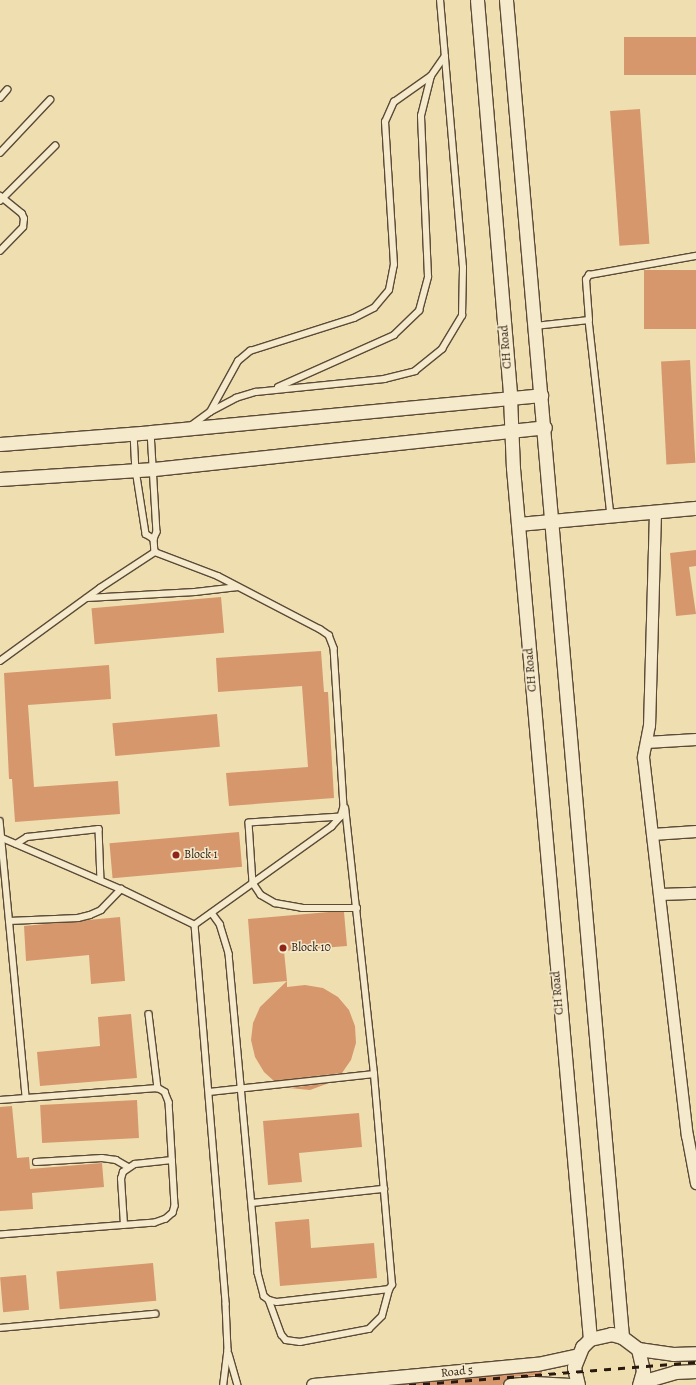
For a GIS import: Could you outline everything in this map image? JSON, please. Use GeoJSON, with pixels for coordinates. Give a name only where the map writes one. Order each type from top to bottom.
{"type":"FeatureCollection","features":[{"type":"Feature","properties":{"kind":"street","name":"CH Road"},"geometry":{"type":"LineString","coordinates":[[477,0],[510,397],[510,430],[590,1340]]}},
{"type":"Feature","properties":{"kind":"street"},"geometry":{"type":"LineString","coordinates":[[506,0],[545,427],[622,1337]]}},
{"type":"Feature","properties":{"kind":"street"},"geometry":{"type":"LineString","coordinates":[[0,444],[134,434],[189,427],[541,395]]}},
{"type":"Feature","properties":{"kind":"street"},"geometry":{"type":"LineString","coordinates":[[0,479],[154,469],[545,427]]}},
{"type":"Feature","properties":{"kind":"street"},"geometry":{"type":"LineString","coordinates":[[519,524],[696,508]]}},
{"type":"Feature","properties":{"kind":"street"},"geometry":{"type":"LineString","coordinates":[[655,512],[649,725],[644,772],[696,1183]]}},
{"type":"Feature","properties":{"kind":"street"},"geometry":{"type":"LineString","coordinates":[[646,742],[696,739]]}},
{"type":"Feature","properties":{"kind":"street"},"geometry":{"type":"LineString","coordinates":[[652,834],[696,831]]}},
{"type":"Feature","properties":{"kind":"street"},"geometry":{"type":"LineString","coordinates":[[660,894],[696,893]]}},
{"type":"Feature","properties":{"kind":"street"},"geometry":{"type":"LineString","coordinates":[[578,1385],[574,1367],[576,1356],[590,1340],[611,1334],[622,1337],[638,1349],[673,1354],[696,1353]]}},
{"type":"Feature","properties":{"kind":"street"},"geometry":{"type":"LineString","coordinates":[[638,1349],[643,1371],[640,1383]]}},
{"type":"Feature","properties":{"kind":"street","name":"Road 5"},"geometry":{"type":"LineString","coordinates":[[313,1385],[537,1364],[576,1356]]}},
{"type":"Feature","properties":{"kind":"street"},"geometry":{"type":"LineString","coordinates":[[640,1383],[675,1372],[696,1371]]}},
{"type":"Feature","properties":{"kind":"street"},"geometry":{"type":"LineString","coordinates":[[510,1385],[534,1383],[570,1385]]}},
{"type":"Feature","properties":{"kind":"lane"},"geometry":{"type":"LineString","coordinates":[[189,427],[210,412],[236,398],[274,389],[384,379],[415,371],[442,349],[462,316],[461,238],[440,0]]}},
{"type":"Feature","properties":{"kind":"lane"},"geometry":{"type":"LineString","coordinates":[[210,412],[238,361],[250,351],[354,318],[374,308],[389,290],[394,265],[385,122],[394,102],[430,76],[445,56]]}},
{"type":"Feature","properties":{"kind":"lane"},"geometry":{"type":"LineString","coordinates":[[274,389],[394,335],[419,311],[428,277],[421,116],[430,76]]}},
{"type":"Feature","properties":{"kind":"lane"},"geometry":{"type":"LineString","coordinates":[[0,98],[7,90]]}},
{"type":"Feature","properties":{"kind":"lane"},"geometry":{"type":"LineString","coordinates":[[0,153],[50,100]]}},
{"type":"Feature","properties":{"kind":"lane"},"geometry":{"type":"LineString","coordinates":[[0,251],[23,227],[24,219],[22,214],[1,198],[55,146]]}},
{"type":"Feature","properties":{"kind":"lane"},"geometry":{"type":"LineString","coordinates":[[611,516],[589,320],[586,280],[589,275],[696,256]]}},
{"type":"Feature","properties":{"kind":"lane"},"geometry":{"type":"LineString","coordinates":[[535,326],[589,320]]}},
{"type":"Feature","properties":{"kind":"lane"},"geometry":{"type":"LineString","coordinates":[[151,432],[157,532],[154,539],[155,552]]}},
{"type":"Feature","properties":{"kind":"lane"},"geometry":{"type":"LineString","coordinates":[[134,434],[136,470],[146,534],[154,539]]}},
{"type":"Feature","properties":{"kind":"lane"},"geometry":{"type":"LineString","coordinates":[[155,552],[218,576],[329,635],[334,648],[344,807],[358,908],[392,1285],[389,1289],[382,1316],[369,1329],[300,1342],[291,1342],[282,1335],[269,1300],[261,1289],[258,1273],[229,954],[220,924],[212,913]]}},
{"type":"Feature","properties":{"kind":"lane"},"geometry":{"type":"LineString","coordinates":[[0,661],[86,598],[155,552]]}},
{"type":"Feature","properties":{"kind":"lane"},"geometry":{"type":"LineString","coordinates":[[86,598],[195,592],[238,587]]}},
{"type":"Feature","properties":{"kind":"lane"},"geometry":{"type":"LineString","coordinates":[[195,925],[332,827],[341,817],[344,807]]}},
{"type":"Feature","properties":{"kind":"lane"},"geometry":{"type":"LineString","coordinates":[[341,817],[249,823],[253,884],[261,895],[275,903],[302,908],[358,908]]}},
{"type":"Feature","properties":{"kind":"lane"},"geometry":{"type":"LineString","coordinates":[[0,822],[26,1098]]}},
{"type":"Feature","properties":{"kind":"lane"},"geometry":{"type":"LineString","coordinates":[[16,844],[27,837],[99,829],[101,880]]}},
{"type":"Feature","properties":{"kind":"lane"},"geometry":{"type":"LineString","coordinates":[[1,837],[121,889],[195,925]]}},
{"type":"Feature","properties":{"kind":"lane"},"geometry":{"type":"LineString","coordinates":[[10,921],[78,918],[90,915],[101,910],[121,889]]}},
{"type":"Feature","properties":{"kind":"lane"},"geometry":{"type":"LineString","coordinates":[[195,925],[228,1350],[224,1385]]}},
{"type":"Feature","properties":{"kind":"lane"},"geometry":{"type":"LineString","coordinates":[[149,1014],[158,1088]]}},
{"type":"Feature","properties":{"kind":"lane"},"geometry":{"type":"LineString","coordinates":[[209,1092],[374,1074]]}},
{"type":"Feature","properties":{"kind":"lane"},"geometry":{"type":"LineString","coordinates":[[0,1100],[158,1088],[165,1092],[169,1102],[175,1198],[173,1213],[166,1219],[155,1223],[0,1235]]}},
{"type":"Feature","properties":{"kind":"lane"},"geometry":{"type":"LineString","coordinates":[[36,1162],[102,1158],[116,1160],[128,1167],[172,1160]]}},
{"type":"Feature","properties":{"kind":"lane"},"geometry":{"type":"LineString","coordinates":[[124,1225],[121,1179],[128,1167]]}},
{"type":"Feature","properties":{"kind":"lane"},"geometry":{"type":"LineString","coordinates":[[252,1203],[384,1189]]}},
{"type":"Feature","properties":{"kind":"lane"},"geometry":{"type":"LineString","coordinates":[[269,1300],[277,1302],[389,1289]]}},
{"type":"Feature","properties":{"kind":"lane"},"geometry":{"type":"LineString","coordinates":[[0,1328],[155,1314]]}},
{"type":"Feature","properties":{"kind":"lane"},"geometry":{"type":"LineString","coordinates":[[228,1350],[238,1385]]}},
{"type":"Feature","properties":{"kind":"building"},"geometry":{"type":"Polygon","coordinates":[[[624,37],[696,37],[696,75],[624,75],[624,37]]]}},
{"type":"Feature","properties":{"kind":"building"},"geometry":{"type":"Polygon","coordinates":[[[640,109],[649,244],[619,246],[610,111],[640,109]]]}},
{"type":"Feature","properties":{"kind":"building"},"geometry":{"type":"Polygon","coordinates":[[[644,270],[696,270],[696,329],[644,329],[644,270]]]}},
{"type":"Feature","properties":{"kind":"building"},"geometry":{"type":"Polygon","coordinates":[[[690,360],[695,463],[666,464],[661,362],[690,360]]]}},
{"type":"Feature","properties":{"kind":"building"},"geometry":{"type":"Polygon","coordinates":[[[696,550],[696,566],[689,567],[696,614],[676,616],[670,553],[696,550]]]}},
{"type":"Feature","properties":{"kind":"building"},"geometry":{"type":"Polygon","coordinates":[[[221,597],[224,633],[95,644],[91,608],[221,597]]]}},
{"type":"Feature","properties":{"kind":"building"},"geometry":{"type":"Polygon","coordinates":[[[321,651],[324,692],[328,692],[334,798],[229,806],[226,773],[308,767],[302,686],[218,692],[216,658],[321,651]]]}},
{"type":"Feature","properties":{"kind":"building"},"geometry":{"type":"Polygon","coordinates":[[[109,665],[111,699],[28,705],[34,787],[118,781],[120,814],[15,822],[12,779],[9,779],[4,673],[109,665]]]}},
{"type":"Feature","properties":{"kind":"building"},"geometry":{"type":"Polygon","coordinates":[[[217,714],[220,747],[115,756],[112,723],[217,714]]]}},
{"type":"Feature","properties":{"kind":"building","name":"Block 1"},"geometry":{"type":"Polygon","coordinates":[[[239,832],[242,867],[113,878],[109,843],[239,832]]]}},
{"type":"Feature","properties":{"kind":"building","name":"Block 10"},"geometry":{"type":"Polygon","coordinates":[[[344,912],[347,946],[284,951],[287,981],[253,984],[248,919],[344,912]]]}},
{"type":"Feature","properties":{"kind":"building"},"geometry":{"type":"Polygon","coordinates":[[[120,917],[125,981],[91,984],[89,955],[26,961],[24,926],[120,917]]]}},
{"type":"Feature","properties":{"kind":"building"},"geometry":{"type":"Polygon","coordinates":[[[287,981],[287,987],[305,985],[323,988],[338,997],[349,1010],[355,1026],[356,1043],[351,1060],[342,1073],[274,1081],[264,1072],[255,1057],[251,1040],[253,1023],[260,1007],[287,981]]]}},
{"type":"Feature","properties":{"kind":"building"},"geometry":{"type":"Polygon","coordinates":[[[131,1014],[137,1078],[40,1086],[37,1052],[100,1046],[98,1017],[131,1014]]]}},
{"type":"Feature","properties":{"kind":"building"},"geometry":{"type":"Polygon","coordinates":[[[329,1083],[310,1090],[289,1088],[329,1083]]]}},
{"type":"Feature","properties":{"kind":"building"},"geometry":{"type":"Polygon","coordinates":[[[137,1100],[139,1138],[42,1143],[40,1105],[137,1100]]]}},
{"type":"Feature","properties":{"kind":"building"},"geometry":{"type":"Polygon","coordinates":[[[12,1106],[17,1158],[29,1157],[30,1169],[102,1163],[104,1187],[32,1193],[33,1209],[0,1211],[0,1107],[12,1106]]]}},
{"type":"Feature","properties":{"kind":"building"},"geometry":{"type":"Polygon","coordinates":[[[359,1113],[362,1147],[299,1153],[302,1182],[268,1185],[263,1121],[359,1113]]]}},
{"type":"Feature","properties":{"kind":"building"},"geometry":{"type":"Polygon","coordinates":[[[309,1219],[311,1248],[374,1243],[377,1278],[280,1286],[275,1222],[309,1219]]]}},
{"type":"Feature","properties":{"kind":"building"},"geometry":{"type":"Polygon","coordinates":[[[153,1263],[156,1301],[60,1309],[56,1271],[153,1263]]]}},
{"type":"Feature","properties":{"kind":"building"},"geometry":{"type":"Polygon","coordinates":[[[26,1275],[29,1310],[3,1312],[0,1277],[26,1275]]]}},
{"type":"Feature","properties":{"kind":"building"},"geometry":{"type":"Polygon","coordinates":[[[542,1371],[542,1375],[509,1377],[502,1385],[399,1385],[542,1371]]]}},
{"type":"Feature","properties":{"kind":"railway"},"geometry":{"type":"LineString","coordinates":[[409,1385],[696,1362]]}},
{"type":"Feature","properties":{"kind":"place","name":"Block 1"},"geometry":{"type":"Point","coordinates":[176,855]}},
{"type":"Feature","properties":{"kind":"place","name":"Block 10"},"geometry":{"type":"Point","coordinates":[283,948]}}]}
